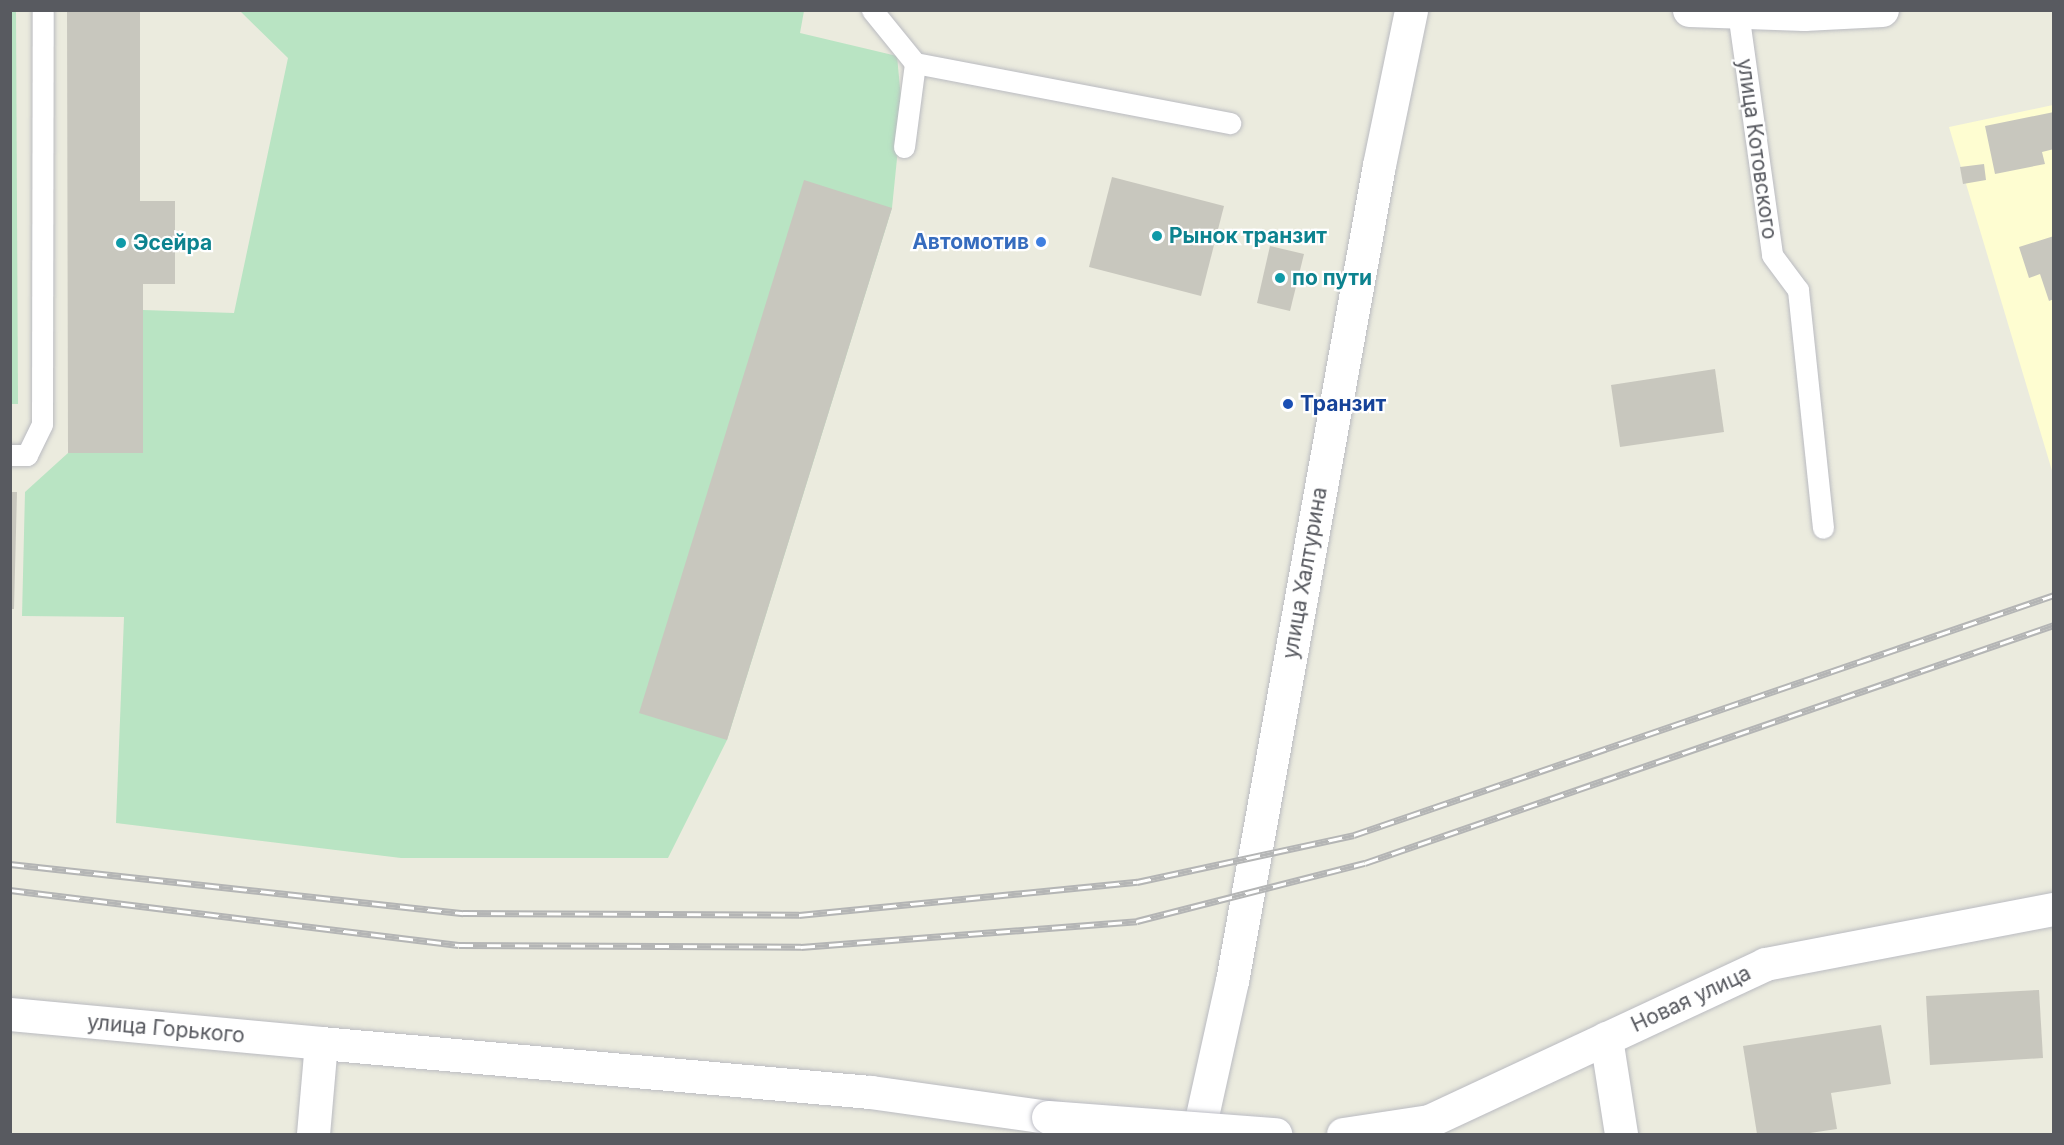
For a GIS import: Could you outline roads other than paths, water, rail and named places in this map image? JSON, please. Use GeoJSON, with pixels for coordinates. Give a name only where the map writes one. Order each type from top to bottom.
{"type":"FeatureCollection","features":[{"type":"Feature","properties":{"kind":"street","name":"улица Халтурина"},"geometry":{"type":"LineString","coordinates":[[1198,1134],[1232,981],[1379,165],[1411,10]]}},
{"type":"Feature","properties":{"kind":"street"},"geometry":{"type":"LineString","coordinates":[[1689,10],[1804,14],[1882,10]]}},
{"type":"Feature","properties":{"kind":"street","name":"Новая улица"},"geometry":{"type":"LineString","coordinates":[[1343,1134],[1429,1121],[1765,964],[2048,916]]}},
{"type":"Feature","properties":{"kind":"street","name":"улица Горького"},"geometry":{"type":"LineString","coordinates":[[10,1014],[870,1092],[1048,1117],[1275,1134]]}},
{"type":"Feature","properties":{"kind":"street"},"geometry":{"type":"LineString","coordinates":[[1606,1038],[1621,1134]]}},
{"type":"Feature","properties":{"kind":"street"},"geometry":{"type":"LineString","coordinates":[[313,1134],[321,1043]]}},
{"type":"Feature","properties":{"kind":"lane"},"geometry":{"type":"LineString","coordinates":[[10,455],[27,455],[42,424],[43,10]]}},
{"type":"Feature","properties":{"kind":"lane"},"geometry":{"type":"LineString","coordinates":[[872,10],[915,63],[1230,123]]}},
{"type":"Feature","properties":{"kind":"lane","name":"улица Котовского"},"geometry":{"type":"LineString","coordinates":[[1737,12],[1772,255],[1798,290],[1823,528]]}},
{"type":"Feature","properties":{"kind":"lane"},"geometry":{"type":"LineString","coordinates":[[904,147],[915,63]]}},
{"type":"Feature","properties":{"kind":"railway"},"geometry":{"type":"LineString","coordinates":[[10,864],[463,913],[799,915],[1137,882],[1354,835],[2054,595]]}},
{"type":"Feature","properties":{"kind":"railway"},"geometry":{"type":"LineString","coordinates":[[10,890],[459,945],[801,947],[1137,921],[1365,863],[2054,625]]}},
{"type":"Feature","properties":{"kind":"place","name":"Рынок транзит"},"geometry":{"type":"Point","coordinates":[1157,236]}},
{"type":"Feature","properties":{"kind":"place","name":"Автомотив"},"geometry":{"type":"Point","coordinates":[1041,242]}},
{"type":"Feature","properties":{"kind":"place","name":"Эсейра"},"geometry":{"type":"Point","coordinates":[121,243]}},
{"type":"Feature","properties":{"kind":"place","name":"по пути"},"geometry":{"type":"Point","coordinates":[1280,278]}},
{"type":"Feature","properties":{"kind":"place","name":"Транзит"},"geometry":{"type":"Point","coordinates":[1288,404]}}]}
